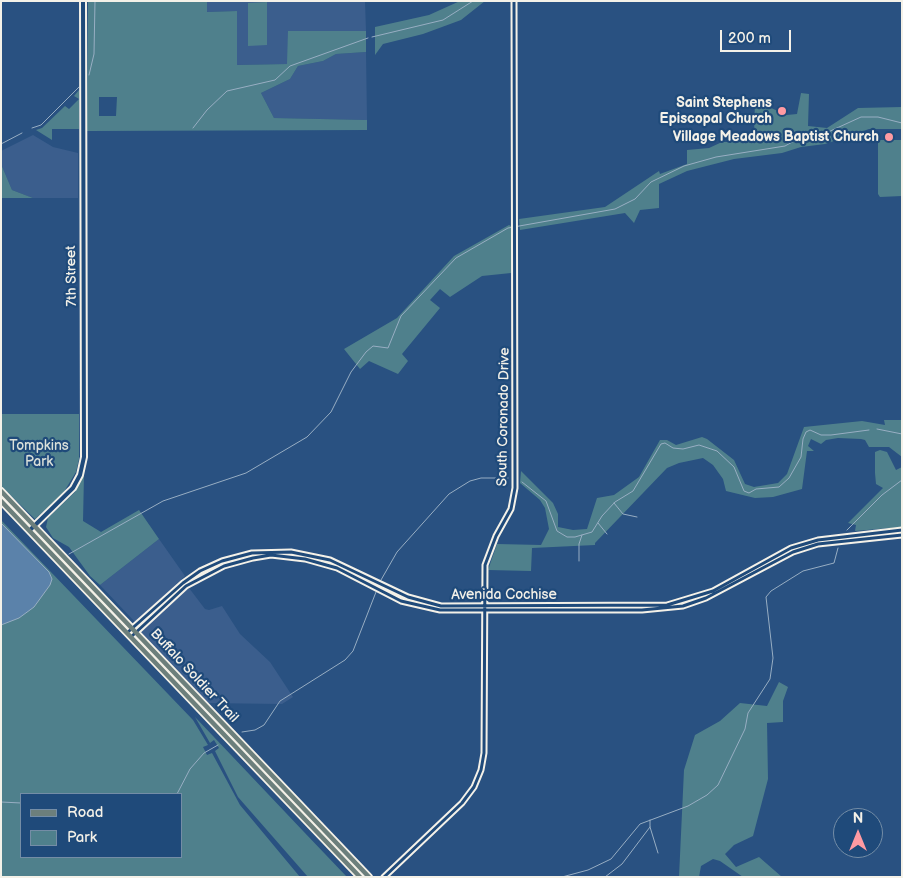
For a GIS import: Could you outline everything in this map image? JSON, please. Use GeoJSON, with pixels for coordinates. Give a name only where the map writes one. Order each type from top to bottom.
{"type":"FeatureCollection","features":[{"type":"Feature","properties":{"kind":"main road","name":"7th Street"},"geometry":{"type":"LineString","coordinates":[[30,530],[73,488],[80,475],[84,457],[83,1]]}},
{"type":"Feature","properties":{"kind":"main road","name":"Buffalo Soldier Trail"},"geometry":{"type":"LineString","coordinates":[[1,491],[369,877]]}},
{"type":"Feature","properties":{"kind":"main road","name":"Buffalo Soldier Trail"},"geometry":{"type":"LineString","coordinates":[[1,501],[132,636],[360,877]]}},
{"type":"Feature","properties":{"kind":"street","name":"South Coronado Drive"},"geometry":{"type":"LineString","coordinates":[[384,877],[462,803],[474,787],[481,770],[484,754],[485,565],[511,509],[515,488],[514,1]]}},
{"type":"Feature","properties":{"kind":"street","name":"Avenida Cochise"},"geometry":{"type":"LineString","coordinates":[[132,636],[171,598],[203,575],[238,561],[271,555],[305,559],[337,568],[401,601],[420,607],[440,610],[633,606],[683,602],[713,591],[790,548],[836,537],[902,530]]}},
{"type":"Feature","properties":{"kind":"street","name":"Avenida Cochise"},"geometry":{"type":"LineString","coordinates":[[128,632],[183,583],[205,569],[236,557],[271,552],[307,554],[330,560],[408,597],[428,604],[485,608],[642,610],[684,606],[715,595],[793,552],[818,544],[902,535]]}},
{"type":"Feature","properties":{"kind":"shaded area"},"geometry":{"type":"Polygon","coordinates":[[[207,1],[365,1],[366,31],[288,31],[288,64],[236,65],[237,11],[206,12],[207,1]]]}},
{"type":"Feature","properties":{"kind":"shaded area"},"geometry":{"type":"Polygon","coordinates":[[[366,52],[367,120],[274,118],[261,93],[290,79],[298,66],[323,61],[336,54],[366,52]]]}},
{"type":"Feature","properties":{"kind":"shaded area"},"geometry":{"type":"Polygon","coordinates":[[[33,135],[53,147],[78,153],[78,198],[33,198],[12,190],[1,164],[1,151],[33,135]]]}},
{"type":"Feature","properties":{"kind":"shaded area"},"geometry":{"type":"Polygon","coordinates":[[[1,523],[49,572],[52,579],[50,585],[34,607],[19,618],[1,625],[1,523]]]}},
{"type":"Feature","properties":{"kind":"shaded area"},"geometry":{"type":"Polygon","coordinates":[[[159,539],[185,576],[135,622],[100,585],[159,539]]]}},
{"type":"Feature","properties":{"kind":"shaded area"},"geometry":{"type":"Polygon","coordinates":[[[189,588],[205,609],[209,610],[222,606],[240,634],[270,662],[293,697],[282,704],[203,703],[136,632],[189,588]]]}},
{"type":"Feature","properties":{"kind":"green space"},"geometry":{"type":"Polygon","coordinates":[[[88,1],[207,1],[207,12],[237,11],[237,65],[287,64],[288,31],[366,31],[366,52],[336,54],[323,61],[298,66],[290,79],[261,93],[274,118],[367,120],[367,130],[87,131],[88,1]],[[99,97],[99,116],[116,116],[117,97],[99,97]]]}},
{"type":"Feature","properties":{"kind":"green space"},"geometry":{"type":"Polygon","coordinates":[[[460,1],[485,1],[461,20],[423,34],[383,44],[375,55],[375,27],[429,15],[460,1]]]}},
{"type":"Feature","properties":{"kind":"green space"},"geometry":{"type":"Polygon","coordinates":[[[267,2],[267,45],[248,46],[248,3],[267,2]]]}},
{"type":"Feature","properties":{"kind":"green space"},"geometry":{"type":"Polygon","coordinates":[[[79,90],[79,99],[74,96],[79,90]]]}},
{"type":"Feature","properties":{"kind":"green space"},"geometry":{"type":"Polygon","coordinates":[[[801,93],[809,94],[808,126],[827,128],[858,108],[902,107],[902,129],[869,129],[825,144],[801,147],[782,153],[734,159],[687,171],[659,184],[659,208],[640,210],[634,223],[625,213],[520,230],[519,219],[605,207],[659,171],[660,174],[687,164],[687,150],[709,148],[722,142],[746,142],[746,136],[754,135],[755,101],[787,115],[797,114],[801,93]]]}},
{"type":"Feature","properties":{"kind":"green space"},"geometry":{"type":"Polygon","coordinates":[[[79,99],[79,129],[52,129],[52,140],[36,130],[42,128],[65,106],[69,109],[79,99]]]}},
{"type":"Feature","properties":{"kind":"green space"},"geometry":{"type":"Polygon","coordinates":[[[878,140],[902,140],[902,196],[880,197],[878,194],[878,140]]]}},
{"type":"Feature","properties":{"kind":"green space"},"geometry":{"type":"Polygon","coordinates":[[[1,164],[12,190],[33,198],[1,198],[1,164]]]}},
{"type":"Feature","properties":{"kind":"green space"},"geometry":{"type":"Polygon","coordinates":[[[509,225],[511,226],[511,273],[482,276],[450,297],[440,289],[430,300],[440,308],[402,354],[408,361],[398,374],[369,361],[360,369],[344,349],[397,318],[454,256],[509,225]]]}},
{"type":"Feature","properties":{"kind":"green space","name":"Tompkins Park"},"geometry":{"type":"Polygon","coordinates":[[[1,414],[79,414],[79,459],[76,472],[62,495],[35,519],[1,486],[1,414]]]}},
{"type":"Feature","properties":{"kind":"green space"},"geometry":{"type":"Polygon","coordinates":[[[884,420],[902,420],[902,457],[889,447],[869,447],[865,440],[861,439],[838,438],[826,440],[821,444],[811,439],[808,446],[814,451],[807,451],[802,489],[773,497],[755,498],[726,491],[723,479],[713,465],[703,458],[679,463],[667,468],[595,545],[532,548],[531,571],[488,570],[497,544],[541,545],[549,529],[545,508],[540,500],[520,483],[521,471],[553,503],[558,514],[558,527],[573,530],[587,529],[597,498],[614,495],[639,477],[660,440],[667,440],[676,445],[702,437],[707,439],[734,460],[745,484],[754,487],[778,483],[787,474],[804,427],[862,421],[885,425],[884,420]]]}},
{"type":"Feature","properties":{"kind":"green space"},"geometry":{"type":"Polygon","coordinates":[[[880,450],[887,452],[896,470],[902,467],[902,527],[855,531],[856,525],[848,523],[883,488],[876,484],[875,473],[875,452],[880,450]]]}},
{"type":"Feature","properties":{"kind":"green space"},"geometry":{"type":"Polygon","coordinates":[[[84,475],[83,521],[101,532],[139,510],[159,539],[100,585],[90,576],[69,547],[53,538],[46,527],[48,518],[75,492],[84,475]]]}},
{"type":"Feature","properties":{"kind":"green space"},"geometry":{"type":"Polygon","coordinates":[[[1,520],[193,720],[208,745],[203,747],[207,755],[212,753],[240,805],[300,877],[1,877],[1,520]]]}},
{"type":"Feature","properties":{"kind":"green space"},"geometry":{"type":"Polygon","coordinates":[[[779,682],[788,687],[783,701],[783,722],[767,723],[768,779],[753,836],[734,845],[725,854],[736,867],[759,857],[782,877],[743,877],[720,861],[713,859],[701,866],[699,877],[679,877],[684,770],[695,735],[720,721],[740,703],[767,706],[779,682]]]}},
{"type":"Feature","properties":{"kind":"green space"},"geometry":{"type":"Polygon","coordinates":[[[195,717],[347,877],[308,877],[238,797],[215,751],[219,748],[214,740],[210,743],[195,717]]]}},
{"type":"Feature","properties":{"kind":"waterway"},"geometry":{"type":"LineString","coordinates":[[89,75],[94,54],[95,1]]}},
{"type":"Feature","properties":{"kind":"waterway"},"geometry":{"type":"LineString","coordinates":[[372,37],[443,20],[473,1]]}},
{"type":"Feature","properties":{"kind":"waterway"},"geometry":{"type":"LineString","coordinates":[[193,128],[207,110],[227,91],[275,80],[290,66],[368,38]]}},
{"type":"Feature","properties":{"kind":"waterway"},"geometry":{"type":"LineString","coordinates":[[32,128],[41,125],[79,87]]}},
{"type":"Feature","properties":{"kind":"waterway"},"geometry":{"type":"LineString","coordinates":[[69,554],[163,501],[246,473],[307,437],[331,412],[351,372],[366,352],[373,346],[388,348],[401,316],[456,258],[508,228],[615,209],[635,199],[651,182],[684,166],[716,157],[785,146],[803,136],[826,133],[861,117],[878,117],[902,123]]}},
{"type":"Feature","properties":{"kind":"waterway"},"geometry":{"type":"LineString","coordinates":[[1,144],[22,133]]}},
{"type":"Feature","properties":{"kind":"waterway"},"geometry":{"type":"LineString","coordinates":[[877,429],[902,434]]}},
{"type":"Feature","properties":{"kind":"waterway"},"geometry":{"type":"LineString","coordinates":[[522,482],[546,501],[557,531],[567,537],[575,537],[592,532],[602,516],[615,502],[633,491],[661,444],[665,443],[673,448],[683,449],[699,445],[717,451],[734,467],[744,491],[749,493],[756,489],[779,487],[789,478],[801,457],[803,439],[806,432],[810,430],[821,435],[831,435],[869,430]]}},
{"type":"Feature","properties":{"kind":"waterway"},"geometry":{"type":"LineString","coordinates":[[381,580],[397,552],[449,494],[470,481],[481,478],[508,478]]}},
{"type":"Feature","properties":{"kind":"waterway"},"geometry":{"type":"LineString","coordinates":[[847,530],[882,495],[902,480]]}},
{"type":"Feature","properties":{"kind":"waterway"},"geometry":{"type":"LineString","coordinates":[[614,503],[623,514],[637,517]]}},
{"type":"Feature","properties":{"kind":"waterway"},"geometry":{"type":"LineString","coordinates":[[598,523],[607,534]]}},
{"type":"Feature","properties":{"kind":"waterway"},"geometry":{"type":"LineString","coordinates":[[579,561],[579,544],[582,535]]}},
{"type":"Feature","properties":{"kind":"waterway"},"geometry":{"type":"LineString","coordinates":[[562,877],[588,870],[611,859],[640,824],[688,806],[707,795],[718,785],[745,729],[748,713],[770,679],[773,658],[766,597],[771,591],[803,571],[834,563],[838,548]]}},
{"type":"Feature","properties":{"kind":"waterway"},"geometry":{"type":"LineString","coordinates":[[242,732],[255,730],[264,725],[280,701],[345,660],[353,651],[376,592]]}},
{"type":"Feature","properties":{"kind":"waterway"},"geometry":{"type":"LineString","coordinates":[[178,793],[190,769],[204,753],[218,745]]}},
{"type":"Feature","properties":{"kind":"waterway"},"geometry":{"type":"LineString","coordinates":[[1,802],[20,803]]}},
{"type":"Feature","properties":{"kind":"waterway"},"geometry":{"type":"LineString","coordinates":[[650,820],[650,827],[658,853]]}},
{"type":"Feature","properties":{"kind":"waterway"},"geometry":{"type":"LineString","coordinates":[[605,877],[622,864],[650,827]]}},
{"type":"Feature","properties":{"kind":"place","name":"Saint Stephens Episcopal Church"},"geometry":{"type":"Point","coordinates":[782,111]}},
{"type":"Feature","properties":{"kind":"place","name":"Village Meadows Baptist Church"},"geometry":{"type":"Point","coordinates":[889,137]}}]}
